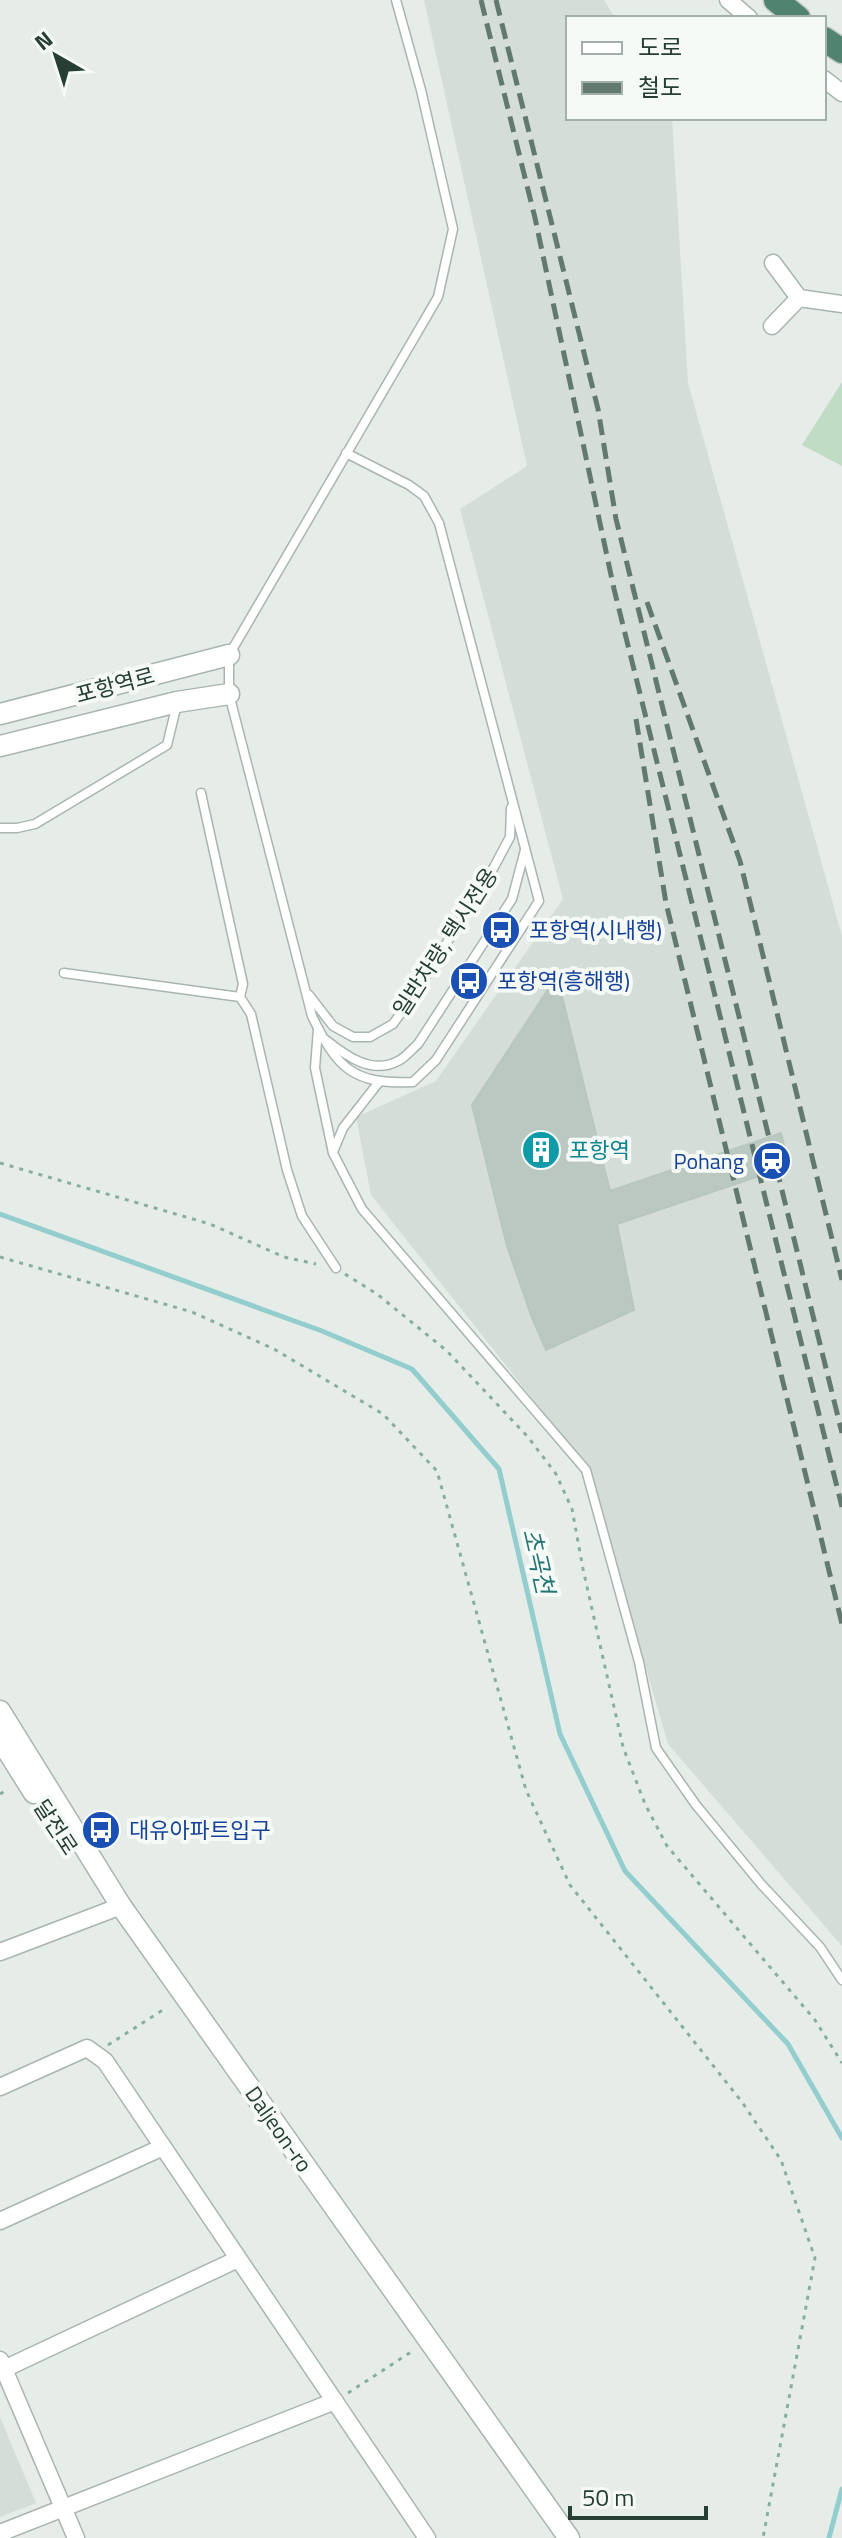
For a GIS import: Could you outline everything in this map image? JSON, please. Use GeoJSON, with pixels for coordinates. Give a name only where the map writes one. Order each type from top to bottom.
{"type":"FeatureCollection","features":[{"type":"Feature","properties":{"kind":"highway"},"geometry":{"type":"LineString","coordinates":[[776,0],[796,16]]}},
{"type":"Feature","properties":{"kind":"street"},"geometry":{"type":"LineString","coordinates":[[728,0],[747,16]]}},
{"type":"Feature","properties":{"kind":"street"},"geometry":{"type":"LineString","coordinates":[[826,81],[842,93]]}},
{"type":"Feature","properties":{"kind":"street"},"geometry":{"type":"LineString","coordinates":[[773,263],[799,298],[842,304]]}},
{"type":"Feature","properties":{"kind":"street"},"geometry":{"type":"LineString","coordinates":[[772,326],[799,298]]}},
{"type":"Feature","properties":{"kind":"street","name":"포항역로"},"geometry":{"type":"LineString","coordinates":[[0,714],[229,655]]}},
{"type":"Feature","properties":{"kind":"street","name":"포항역로"},"geometry":{"type":"LineString","coordinates":[[0,746],[177,702],[229,694]]}},
{"type":"Feature","properties":{"kind":"street","name":"Daljeon-ro"},"geometry":{"type":"LineString","coordinates":[[0,1711],[121,1906],[569,2538]]}},
{"type":"Feature","properties":{"kind":"street","name":"달전로"},"geometry":{"type":"LineString","coordinates":[[0,1739],[96,1888],[121,1906]]}},
{"type":"Feature","properties":{"kind":"street"},"geometry":{"type":"LineString","coordinates":[[0,1952],[121,1906]]}},
{"type":"Feature","properties":{"kind":"street"},"geometry":{"type":"LineString","coordinates":[[0,2087],[87,2048],[105,2061],[335,2401],[421,2537]]}},
{"type":"Feature","properties":{"kind":"street"},"geometry":{"type":"LineString","coordinates":[[0,2221],[163,2147]]}},
{"type":"Feature","properties":{"kind":"street"},"geometry":{"type":"LineString","coordinates":[[76,2538],[2,2364],[238,2259]]}},
{"type":"Feature","properties":{"kind":"street"},"geometry":{"type":"LineString","coordinates":[[0,2533],[335,2401]]}},
{"type":"Feature","properties":{"kind":"lane"},"geometry":{"type":"LineString","coordinates":[[346,453],[424,496],[439,523],[539,901],[436,1060],[413,1082],[379,1082],[348,1071],[330,1053],[320,1032],[305,990],[229,694],[229,655],[346,453],[438,297],[453,234],[421,90],[396,0]]}},
{"type":"Feature","properties":{"kind":"lane"},"geometry":{"type":"LineString","coordinates":[[0,828],[35,824],[167,745],[177,702]]}},
{"type":"Feature","properties":{"kind":"lane"},"geometry":{"type":"LineString","coordinates":[[201,793],[243,984],[240,997],[251,1014],[287,1170],[302,1216],[336,1268]]}},
{"type":"Feature","properties":{"kind":"lane","name":"일반차량, 택시전용"},"geometry":{"type":"LineString","coordinates":[[305,990],[333,1026],[353,1037],[370,1037],[393,1024],[510,837],[512,800]]}},
{"type":"Feature","properties":{"kind":"lane"},"geometry":{"type":"LineString","coordinates":[[320,1032],[345,1055],[372,1067],[398,1062],[418,1044],[512,899],[525,847]]}},
{"type":"Feature","properties":{"kind":"lane"},"geometry":{"type":"LineString","coordinates":[[64,973],[240,997]]}},
{"type":"Feature","properties":{"kind":"lane"},"geometry":{"type":"LineString","coordinates":[[320,1032],[315,1068],[333,1153],[362,1209],[586,1470],[639,1662],[656,1748],[696,1805],[761,1884],[820,1947],[842,1980]]}},
{"type":"Feature","properties":{"kind":"lane"},"geometry":{"type":"LineString","coordinates":[[333,1153],[343,1128],[379,1082]]}},
{"type":"Feature","properties":{"kind":"path"},"geometry":{"type":"LineString","coordinates":[[0,1163],[210,1224],[284,1257],[336,1268],[377,1294],[447,1351],[528,1437],[556,1474],[572,1509],[623,1747],[645,1804],[667,1846],[815,2020],[842,2063]]}},
{"type":"Feature","properties":{"kind":"path"},"geometry":{"type":"LineString","coordinates":[[0,1257],[192,1312],[274,1349],[383,1414],[437,1471],[526,1790],[570,1885],[742,2102],[781,2160],[815,2258],[763,2538]]}},
{"type":"Feature","properties":{"kind":"path"},"geometry":{"type":"LineString","coordinates":[[0,1794],[5,1791]]}},
{"type":"Feature","properties":{"kind":"path"},"geometry":{"type":"LineString","coordinates":[[95,2053],[166,2008]]}},
{"type":"Feature","properties":{"kind":"path"},"geometry":{"type":"LineString","coordinates":[[335,2401],[411,2352]]}},
{"type":"Feature","properties":{"kind":"shaded area"},"geometry":{"type":"Polygon","coordinates":[[[424,0],[604,0],[614,16],[566,16],[566,120],[672,120],[688,383],[842,936],[842,1946],[668,1744],[588,1469],[371,1195],[356,1117],[436,1081],[563,899],[460,509],[527,466],[424,0]]]}},
{"type":"Feature","properties":{"kind":"shaded area"},"geometry":{"type":"Polygon","coordinates":[[[0,2417],[36,2503],[0,2517],[0,2417]]]}},
{"type":"Feature","properties":{"kind":"green space"},"geometry":{"type":"Polygon","coordinates":[[[842,382],[842,466],[802,445],[842,382]]]}},
{"type":"Feature","properties":{"kind":"building","name":"포항역"},"geometry":{"type":"Polygon","coordinates":[[[557,976],[610,1191],[781,1133],[789,1166],[617,1224],[634,1310],[546,1350],[507,1246],[472,1105],[557,976]]]}},
{"type":"Feature","properties":{"kind":"waterway","name":"초곡천"},"geometry":{"type":"LineString","coordinates":[[0,1214],[322,1331],[412,1369],[499,1469],[560,1734],[625,1871],[788,2044],[842,2138]]}},
{"type":"Feature","properties":{"kind":"waterway","name":"초곡천"},"geometry":{"type":"LineString","coordinates":[[829,2538],[842,2489]]}},
{"type":"Feature","properties":{"kind":"railway"},"geometry":{"type":"LineString","coordinates":[[481,0],[535,218],[614,589],[842,1507]]}},
{"type":"Feature","properties":{"kind":"railway"},"geometry":{"type":"LineString","coordinates":[[496,0],[598,409],[616,519],[842,1433]]}},
{"type":"Feature","properties":{"kind":"railway"},"geometry":{"type":"LineString","coordinates":[[647,602],[740,861],[842,1280]]}},
{"type":"Feature","properties":{"kind":"railway"},"geometry":{"type":"LineString","coordinates":[[636,719],[666,903],[842,1624]]}},
{"type":"Feature","properties":{"kind":"place","name":"포항역(시내행)"},"geometry":{"type":"Point","coordinates":[501,930]}},
{"type":"Feature","properties":{"kind":"place","name":"포항역(흥해행)"},"geometry":{"type":"Point","coordinates":[469,981]}},
{"type":"Feature","properties":{"kind":"place","name":"포항역"},"geometry":{"type":"Point","coordinates":[541,1150]}},
{"type":"Feature","properties":{"kind":"place","name":"Pohang"},"geometry":{"type":"Point","coordinates":[772,1161]}},
{"type":"Feature","properties":{"kind":"place","name":"대유아파트입구"},"geometry":{"type":"Point","coordinates":[101,1830]}}]}
